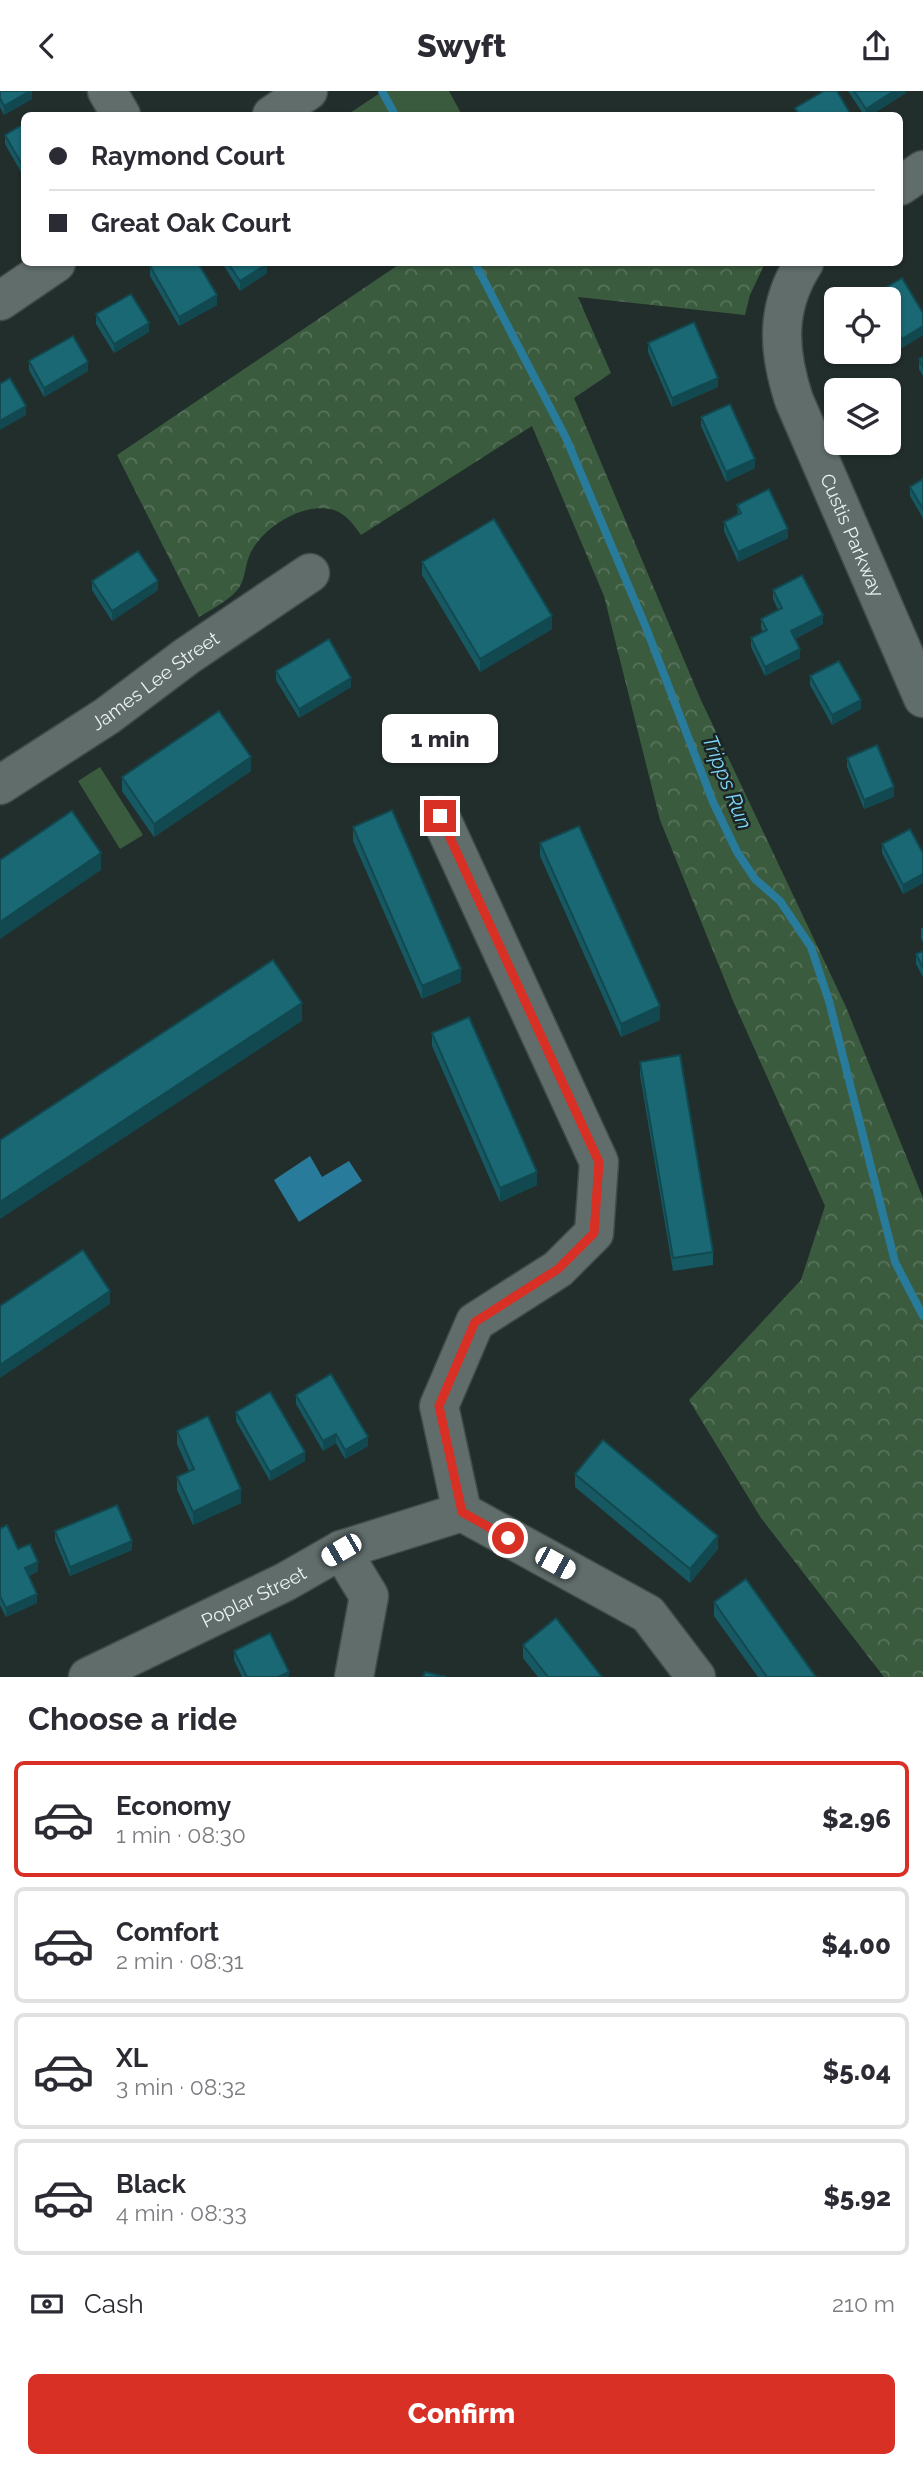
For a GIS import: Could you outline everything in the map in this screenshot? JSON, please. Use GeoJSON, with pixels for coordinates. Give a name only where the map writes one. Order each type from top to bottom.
{"type":"FeatureCollection","features":[{"type":"Feature","properties":{"kind":"street"},"geometry":{"type":"LineString","coordinates":[[107,91],[119,112]]}},
{"type":"Feature","properties":{"kind":"street"},"geometry":{"type":"LineString","coordinates":[[276,112],[308,91]]}},
{"type":"Feature","properties":{"kind":"street"},"geometry":{"type":"LineString","coordinates":[[0,301],[52,266]]}},
{"type":"Feature","properties":{"kind":"street","name":"Custis Parkway"},"geometry":{"type":"LineString","coordinates":[[802,266],[794,278],[785,303],[781,334],[784,369],[793,400],[923,698]]}},
{"type":"Feature","properties":{"kind":"street","name":"James Lee Street"},"geometry":{"type":"LineString","coordinates":[[0,785],[107,716],[187,656],[310,573]]}},
{"type":"Feature","properties":{"kind":"street"},"geometry":{"type":"LineString","coordinates":[[440,816],[599,1162],[594,1233],[558,1269],[475,1322],[439,1406],[462,1512],[648,1614],[696,1677]]}},
{"type":"Feature","properties":{"kind":"street","name":"Poplar Street"},"geometry":{"type":"LineString","coordinates":[[88,1677],[285,1582],[341,1550],[462,1512]]}},
{"type":"Feature","properties":{"kind":"street"},"geometry":{"type":"LineString","coordinates":[[341,1550],[369,1597],[354,1677]]}},
{"type":"Feature","properties":{"kind":"green space"},"geometry":{"type":"Polygon","coordinates":[[[383,91],[449,91],[460,112],[352,112],[383,91]]]}},
{"type":"Feature","properties":{"kind":"green space"},"geometry":{"type":"Polygon","coordinates":[[[397,266],[764,266],[750,295],[745,315],[578,297],[611,373],[574,398],[700,698],[846,1007],[923,1198],[923,1677],[884,1677],[761,1518],[689,1400],[801,1280],[825,1206],[734,1003],[660,820],[604,596],[532,426],[361,535],[346,517],[334,510],[311,509],[286,518],[257,542],[249,556],[239,588],[199,617],[117,455],[397,266]]]}},
{"type":"Feature","properties":{"kind":"green space"},"geometry":{"type":"Polygon","coordinates":[[[100,767],[143,835],[120,849],[78,781],[100,767]]]}},
{"type":"Feature","properties":{"kind":"water"},"geometry":{"type":"Polygon","coordinates":[[[310,1156],[322,1177],[349,1161],[362,1181],[299,1222],[274,1180],[310,1156]]]}},
{"type":"Feature","properties":{"kind":"building"},"geometry":{"type":"Polygon","coordinates":[[[0,91],[30,91],[4,106],[0,91]]]}},
{"type":"Feature","properties":{"kind":"building"},"geometry":{"type":"Polygon","coordinates":[[[824,91],[837,91],[849,112],[797,112],[795,108],[824,91]]]}},
{"type":"Feature","properties":{"kind":"building"},"geometry":{"type":"Polygon","coordinates":[[[854,91],[894,91],[866,109],[854,91]]]}},
{"type":"Feature","properties":{"kind":"building"},"geometry":{"type":"Polygon","coordinates":[[[21,126],[21,163],[5,135],[21,126]]]}},
{"type":"Feature","properties":{"kind":"building"},"geometry":{"type":"Polygon","coordinates":[[[150,266],[200,266],[217,295],[179,317],[150,266]]]}},
{"type":"Feature","properties":{"kind":"building"},"geometry":{"type":"Polygon","coordinates":[[[230,266],[264,266],[240,281],[230,266]]]}},
{"type":"Feature","properties":{"kind":"building"},"geometry":{"type":"Polygon","coordinates":[[[902,278],[923,313],[923,326],[902,339],[901,287],[887,287],[902,278]]]}},
{"type":"Feature","properties":{"kind":"building"},"geometry":{"type":"Polygon","coordinates":[[[131,294],[149,323],[114,344],[96,314],[131,294]]]}},
{"type":"Feature","properties":{"kind":"building"},"geometry":{"type":"Polygon","coordinates":[[[694,322],[718,378],[672,398],[648,343],[694,322]]]}},
{"type":"Feature","properties":{"kind":"building"},"geometry":{"type":"Polygon","coordinates":[[[73,336],[88,362],[44,388],[29,361],[73,336]]]}},
{"type":"Feature","properties":{"kind":"building"},"geometry":{"type":"Polygon","coordinates":[[[10,378],[26,406],[0,421],[0,384],[10,378]]]}},
{"type":"Feature","properties":{"kind":"building"},"geometry":{"type":"Polygon","coordinates":[[[730,404],[755,459],[726,472],[701,417],[730,404]]]}},
{"type":"Feature","properties":{"kind":"building"},"geometry":{"type":"Polygon","coordinates":[[[923,479],[923,509],[910,487],[923,479]]]}},
{"type":"Feature","properties":{"kind":"building"},"geometry":{"type":"Polygon","coordinates":[[[769,489],[788,529],[738,552],[724,522],[741,513],[737,505],[769,489]]]}},
{"type":"Feature","properties":{"kind":"building"},"geometry":{"type":"Polygon","coordinates":[[[494,519],[552,616],[480,659],[422,562],[494,519]]]}},
{"type":"Feature","properties":{"kind":"building"},"geometry":{"type":"Polygon","coordinates":[[[138,551],[158,581],[112,611],[92,581],[138,551]]]}},
{"type":"Feature","properties":{"kind":"building"},"geometry":{"type":"Polygon","coordinates":[[[802,575],[823,615],[791,631],[800,649],[765,667],[751,638],[767,630],[761,619],[782,608],[773,590],[802,575]]]}},
{"type":"Feature","properties":{"kind":"building"},"geometry":{"type":"Polygon","coordinates":[[[329,639],[351,678],[299,709],[276,671],[329,639]]]}},
{"type":"Feature","properties":{"kind":"building"},"geometry":{"type":"Polygon","coordinates":[[[839,661],[861,700],[832,715],[810,676],[839,661]]]}},
{"type":"Feature","properties":{"kind":"building"},"geometry":{"type":"Polygon","coordinates":[[[219,711],[251,757],[154,824],[122,777],[219,711]]]}},
{"type":"Feature","properties":{"kind":"building"},"geometry":{"type":"Polygon","coordinates":[[[877,745],[894,787],[864,800],[847,758],[877,745]]]}},
{"type":"Feature","properties":{"kind":"building"},"geometry":{"type":"Polygon","coordinates":[[[392,810],[461,969],[422,986],[353,827],[392,810]]]}},
{"type":"Feature","properties":{"kind":"building"},"geometry":{"type":"Polygon","coordinates":[[[72,811],[101,853],[0,922],[0,860],[72,811]]]}},
{"type":"Feature","properties":{"kind":"building"},"geometry":{"type":"Polygon","coordinates":[[[579,826],[660,1006],[621,1024],[540,843],[579,826]]]}},
{"type":"Feature","properties":{"kind":"building"},"geometry":{"type":"Polygon","coordinates":[[[910,829],[923,853],[923,874],[903,885],[882,844],[910,829]]]}},
{"type":"Feature","properties":{"kind":"building"},"geometry":{"type":"Polygon","coordinates":[[[923,951],[923,968],[916,954],[923,951]]]}},
{"type":"Feature","properties":{"kind":"building"},"geometry":{"type":"Polygon","coordinates":[[[273,960],[302,1003],[0,1202],[0,1140],[273,960]]]}},
{"type":"Feature","properties":{"kind":"building"},"geometry":{"type":"Polygon","coordinates":[[[469,1017],[537,1172],[500,1188],[432,1033],[469,1017]]]}},
{"type":"Feature","properties":{"kind":"building"},"geometry":{"type":"Polygon","coordinates":[[[680,1055],[713,1252],[673,1258],[640,1062],[680,1055]]]}},
{"type":"Feature","properties":{"kind":"building"},"geometry":{"type":"Polygon","coordinates":[[[83,1250],[110,1291],[0,1365],[0,1306],[83,1250]]]}},
{"type":"Feature","properties":{"kind":"building"},"geometry":{"type":"Polygon","coordinates":[[[331,1374],[368,1437],[345,1450],[336,1434],[323,1441],[296,1395],[331,1374]]]}},
{"type":"Feature","properties":{"kind":"building"},"geometry":{"type":"Polygon","coordinates":[[[270,1392],[305,1452],[270,1472],[236,1412],[270,1392]]]}},
{"type":"Feature","properties":{"kind":"building"},"geometry":{"type":"Polygon","coordinates":[[[208,1416],[241,1489],[193,1512],[177,1477],[194,1469],[177,1431],[208,1416]]]}},
{"type":"Feature","properties":{"kind":"building"},"geometry":{"type":"Polygon","coordinates":[[[603,1440],[718,1536],[690,1569],[575,1474],[603,1440]]]}},
{"type":"Feature","properties":{"kind":"building"},"geometry":{"type":"Polygon","coordinates":[[[117,1505],[132,1541],[70,1567],[55,1531],[117,1505]]]}},
{"type":"Feature","properties":{"kind":"building"},"geometry":{"type":"Polygon","coordinates":[[[7,1525],[18,1549],[30,1544],[38,1562],[25,1568],[37,1594],[6,1608],[0,1596],[0,1529],[7,1525]]]}},
{"type":"Feature","properties":{"kind":"building"},"geometry":{"type":"Polygon","coordinates":[[[746,1579],[816,1677],[767,1677],[714,1602],[746,1579]]]}},
{"type":"Feature","properties":{"kind":"building"},"geometry":{"type":"Polygon","coordinates":[[[556,1618],[602,1677],[548,1677],[523,1645],[556,1618]]]}},
{"type":"Feature","properties":{"kind":"building"},"geometry":{"type":"Polygon","coordinates":[[[270,1633],[289,1672],[278,1677],[247,1677],[234,1651],[270,1633]]]}},
{"type":"Feature","properties":{"kind":"building"},"geometry":{"type":"Polygon","coordinates":[[[425,1672],[446,1677],[423,1677],[425,1672]]]}},
{"type":"Feature","properties":{"kind":"waterway","name":"Tripps Run"},"geometry":{"type":"LineString","coordinates":[[382,91],[393,112]]}},
{"type":"Feature","properties":{"kind":"waterway","name":"Tripps Run"},"geometry":{"type":"LineString","coordinates":[[477,266],[566,438],[645,625],[713,802],[737,852],[755,879],[780,901],[811,947],[829,1001],[895,1262],[923,1316]]}},
{"type":"Feature","properties":{"kind":"route"},"geometry":{"type":"LineString","coordinates":[[440,816],[599,1162],[594,1233],[558,1269],[475,1322],[439,1406],[462,1512],[508,1538]]}}]}
